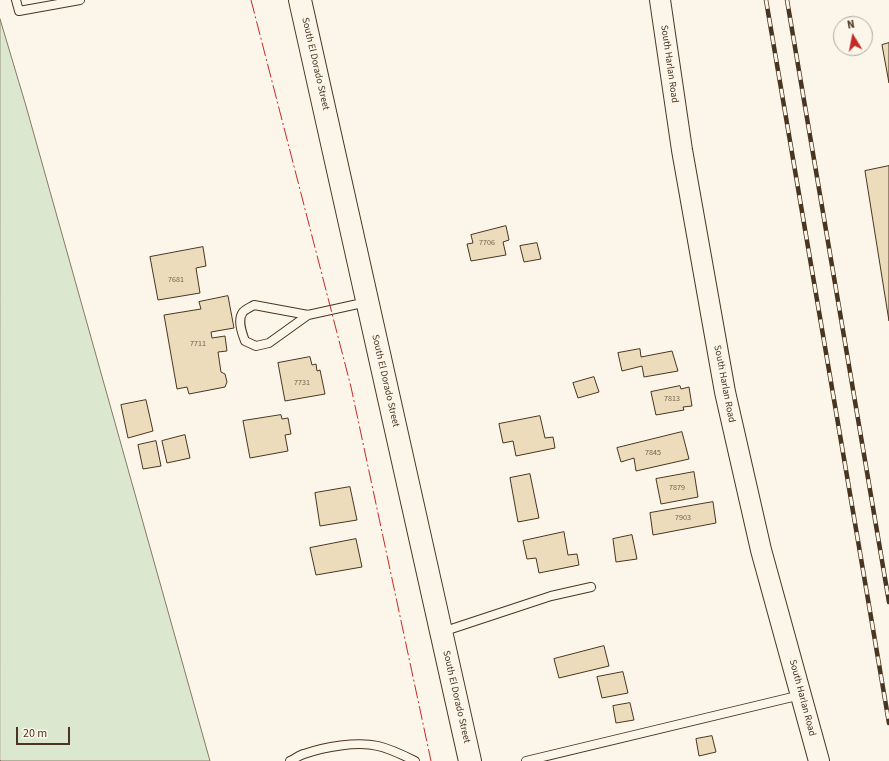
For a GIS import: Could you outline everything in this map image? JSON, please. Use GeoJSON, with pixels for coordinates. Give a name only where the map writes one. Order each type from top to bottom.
{"type":"FeatureCollection","features":[{"type":"Feature","properties":{"kind":"main road","name":"South El Dorado Street"},"geometry":{"type":"LineString","coordinates":[[300,0],[470,761]]}},
{"type":"Feature","properties":{"kind":"street","name":"South Harlan Road"},"geometry":{"type":"LineString","coordinates":[[660,0],[682,150],[725,392],[762,550],[818,761]]}},
{"type":"Feature","properties":{"kind":"lane"},"geometry":{"type":"LineString","coordinates":[[16,0],[19,11],[80,0]]}},
{"type":"Feature","properties":{"kind":"lane"},"geometry":{"type":"LineString","coordinates":[[308,315],[254,305],[243,312],[241,330],[244,341],[256,346],[269,342],[308,315],[368,302]]}},
{"type":"Feature","properties":{"kind":"lane"},"geometry":{"type":"LineString","coordinates":[[441,632],[551,596],[591,587]]}},
{"type":"Feature","properties":{"kind":"lane"},"geometry":{"type":"LineString","coordinates":[[526,761],[801,695]]}},
{"type":"Feature","properties":{"kind":"lane"},"geometry":{"type":"LineString","coordinates":[[290,761],[304,754],[328,748],[359,744],[377,746],[394,751],[415,761]]}},
{"type":"Feature","properties":{"kind":"green space"},"geometry":{"type":"Polygon","coordinates":[[[0,19],[26,106],[210,761],[0,760],[0,19]]]}},
{"type":"Feature","properties":{"kind":"building"},"geometry":{"type":"Polygon","coordinates":[[[889,43],[889,83],[882,45],[889,43]]]}},
{"type":"Feature","properties":{"kind":"building"},"geometry":{"type":"Polygon","coordinates":[[[889,166],[889,321],[865,171],[889,166]]]}},
{"type":"Feature","properties":{"kind":"building"},"geometry":{"type":"Polygon","coordinates":[[[506,226],[509,240],[503,242],[506,255],[471,261],[467,244],[473,243],[471,235],[506,226]]]}},
{"type":"Feature","properties":{"kind":"building"},"geometry":{"type":"Polygon","coordinates":[[[537,243],[541,259],[524,262],[520,246],[537,243]]]}},
{"type":"Feature","properties":{"kind":"building"},"geometry":{"type":"Polygon","coordinates":[[[203,247],[206,266],[196,268],[200,293],[158,300],[150,257],[203,247]]]}},
{"type":"Feature","properties":{"kind":"building"},"geometry":{"type":"Polygon","coordinates":[[[228,296],[234,328],[211,332],[212,338],[225,336],[227,351],[218,352],[221,372],[225,374],[227,382],[225,387],[189,394],[187,387],[177,389],[164,315],[201,309],[199,302],[228,296]]]}},
{"type":"Feature","properties":{"kind":"building"},"geometry":{"type":"Polygon","coordinates":[[[640,349],[641,357],[672,351],[678,371],[644,377],[642,366],[622,371],[618,353],[640,349]]]}},
{"type":"Feature","properties":{"kind":"building"},"geometry":{"type":"Polygon","coordinates":[[[310,357],[312,365],[316,364],[317,371],[320,370],[325,394],[285,401],[278,363],[310,357]]]}},
{"type":"Feature","properties":{"kind":"building"},"geometry":{"type":"Polygon","coordinates":[[[594,377],[599,392],[578,398],[573,383],[594,377]]]}},
{"type":"Feature","properties":{"kind":"building"},"geometry":{"type":"Polygon","coordinates":[[[680,386],[681,389],[689,387],[692,406],[683,407],[684,410],[656,415],[651,392],[680,386]]]}},
{"type":"Feature","properties":{"kind":"building"},"geometry":{"type":"Polygon","coordinates":[[[146,400],[153,431],[128,438],[121,405],[146,400]]]}},
{"type":"Feature","properties":{"kind":"building"},"geometry":{"type":"Polygon","coordinates":[[[281,415],[282,419],[288,418],[291,434],[285,435],[288,451],[250,458],[243,421],[281,415]]]}},
{"type":"Feature","properties":{"kind":"building"},"geometry":{"type":"Polygon","coordinates":[[[540,416],[545,438],[553,437],[555,448],[516,456],[513,441],[503,443],[499,424],[540,416]]]}},
{"type":"Feature","properties":{"kind":"building"},"geometry":{"type":"Polygon","coordinates":[[[682,432],[689,459],[636,471],[634,458],[621,462],[617,448],[682,432]]]}},
{"type":"Feature","properties":{"kind":"building"},"geometry":{"type":"Polygon","coordinates":[[[185,435],[190,458],[167,463],[162,441],[185,435]]]}},
{"type":"Feature","properties":{"kind":"building"},"geometry":{"type":"Polygon","coordinates":[[[156,441],[161,466],[143,469],[138,445],[156,441]]]}},
{"type":"Feature","properties":{"kind":"building"},"geometry":{"type":"Polygon","coordinates":[[[694,472],[698,497],[661,504],[656,479],[694,472]]]}},
{"type":"Feature","properties":{"kind":"building"},"geometry":{"type":"Polygon","coordinates":[[[530,474],[539,518],[518,522],[510,478],[530,474]]]}},
{"type":"Feature","properties":{"kind":"building"},"geometry":{"type":"Polygon","coordinates":[[[350,487],[357,520],[320,526],[315,493],[350,487]]]}},
{"type":"Feature","properties":{"kind":"building"},"geometry":{"type":"Polygon","coordinates":[[[713,502],[716,523],[653,535],[650,513],[713,502]]]}},
{"type":"Feature","properties":{"kind":"building"},"geometry":{"type":"Polygon","coordinates":[[[564,532],[568,555],[577,554],[579,565],[539,573],[536,558],[527,559],[523,541],[564,532]]]}},
{"type":"Feature","properties":{"kind":"building"},"geometry":{"type":"Polygon","coordinates":[[[632,535],[637,559],[616,562],[613,539],[632,535]]]}},
{"type":"Feature","properties":{"kind":"building"},"geometry":{"type":"Polygon","coordinates":[[[356,539],[362,567],[316,575],[310,548],[356,539]]]}},
{"type":"Feature","properties":{"kind":"building"},"geometry":{"type":"Polygon","coordinates":[[[604,646],[609,666],[559,678],[554,659],[604,646]]]}},
{"type":"Feature","properties":{"kind":"building"},"geometry":{"type":"Polygon","coordinates":[[[623,672],[628,693],[602,698],[597,677],[623,672]]]}},
{"type":"Feature","properties":{"kind":"building"},"geometry":{"type":"Polygon","coordinates":[[[630,703],[634,720],[616,723],[613,706],[630,703]]]}},
{"type":"Feature","properties":{"kind":"building"},"geometry":{"type":"Polygon","coordinates":[[[712,736],[716,752],[699,756],[696,739],[712,736]]]}},
{"type":"Feature","properties":{"kind":"railway"},"geometry":{"type":"LineString","coordinates":[[766,0],[889,723]]}},
{"type":"Feature","properties":{"kind":"railway"},"geometry":{"type":"LineString","coordinates":[[787,0],[889,602]]}},
{"type":"Feature","properties":{"kind":"power"},"geometry":{"type":"LineString","coordinates":[[251,0],[351,387],[431,761]]}}]}
